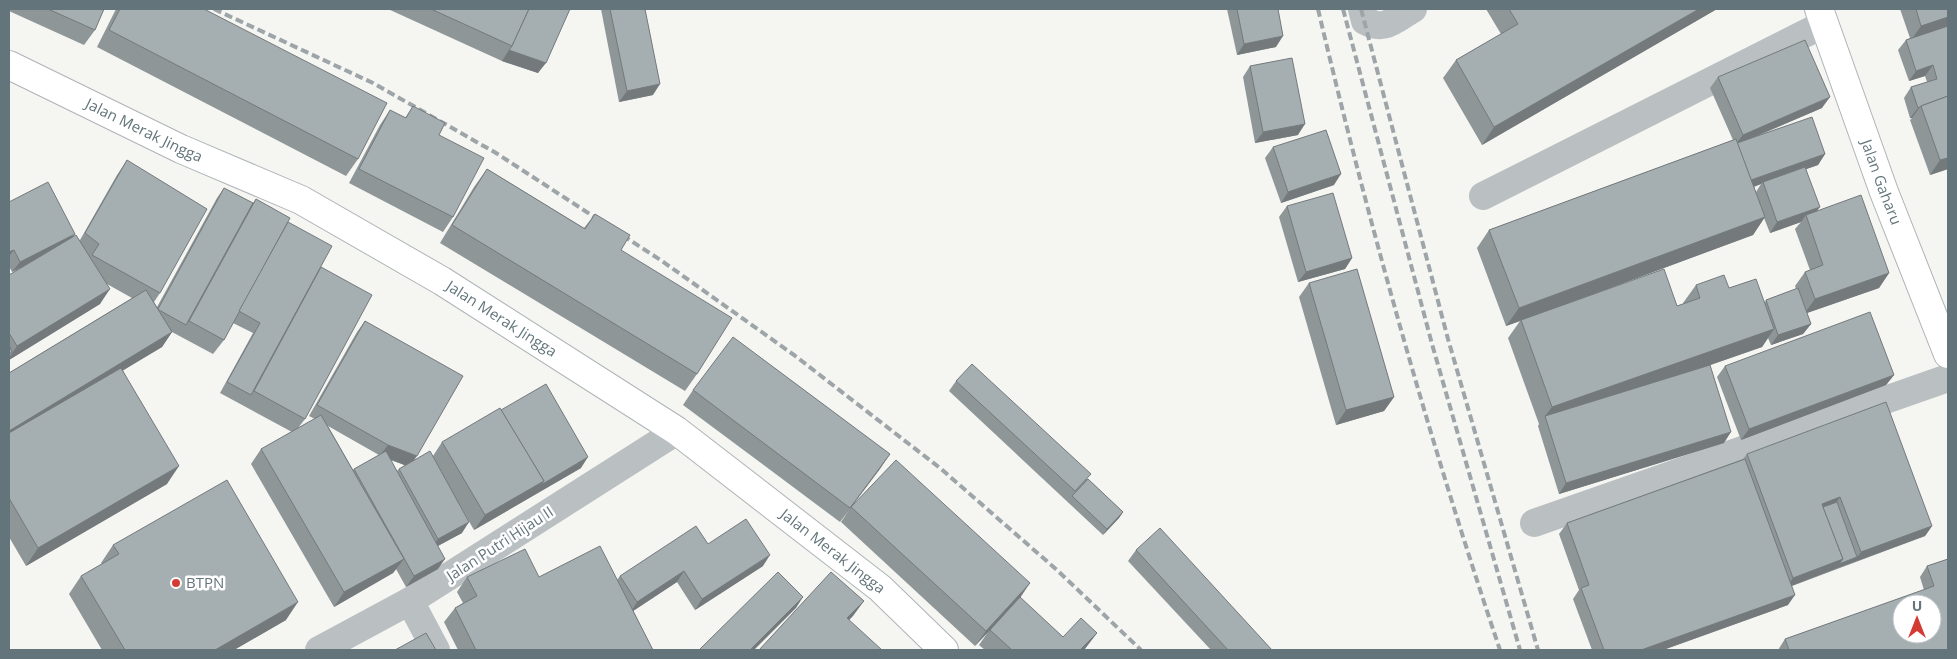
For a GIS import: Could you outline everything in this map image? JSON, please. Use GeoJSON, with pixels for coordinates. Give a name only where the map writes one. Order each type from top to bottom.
{"type":"FeatureCollection","features":[{"type":"Feature","properties":{"kind":"main road","name":"Jalan Gaharu"},"geometry":{"type":"LineString","coordinates":[[1821,16],[1884,192],[1948,354]]}},
{"type":"Feature","properties":{"kind":"main road","name":"Jalan Merak Jingga"},"geometry":{"type":"LineString","coordinates":[[9,65],[181,149],[301,200],[442,281],[677,431],[880,588],[944,650]]}},
{"type":"Feature","properties":{"kind":"street"},"geometry":{"type":"LineString","coordinates":[[1362,9],[1365,21],[1374,26],[1382,27],[1413,9]]}},
{"type":"Feature","properties":{"kind":"street"},"geometry":{"type":"LineString","coordinates":[[1483,196],[1821,16]]}},
{"type":"Feature","properties":{"kind":"street"},"geometry":{"type":"LineString","coordinates":[[1534,523],[1948,378]]}},
{"type":"Feature","properties":{"kind":"street","name":"Jalan Putri Hijau II"},"geometry":{"type":"LineString","coordinates":[[319,650],[410,602],[677,431]]}},
{"type":"Feature","properties":{"kind":"street"},"geometry":{"type":"LineString","coordinates":[[410,602],[436,650]]}},
{"type":"Feature","properties":{"kind":"building"},"geometry":{"type":"Polygon","coordinates":[[[48,9],[104,9],[95,30],[48,9]]]}},
{"type":"Feature","properties":{"kind":"building"},"geometry":{"type":"Polygon","coordinates":[[[120,9],[204,9],[387,103],[358,159],[109,30],[120,9]]]}},
{"type":"Feature","properties":{"kind":"building"},"geometry":{"type":"Polygon","coordinates":[[[431,9],[529,9],[512,46],[431,9]]]}},
{"type":"Feature","properties":{"kind":"building"},"geometry":{"type":"Polygon","coordinates":[[[529,9],[570,9],[546,63],[509,50],[529,9]]]}},
{"type":"Feature","properties":{"kind":"building"},"geometry":{"type":"Polygon","coordinates":[[[610,9],[645,9],[660,84],[627,91],[610,9]]]}},
{"type":"Feature","properties":{"kind":"building"},"geometry":{"type":"Polygon","coordinates":[[[1237,9],[1278,9],[1283,36],[1244,44],[1237,9]]]}},
{"type":"Feature","properties":{"kind":"building"},"geometry":{"type":"Polygon","coordinates":[[[1509,9],[1699,9],[1494,127],[1456,60],[1518,24],[1509,9]]]}},
{"type":"Feature","properties":{"kind":"building"},"geometry":{"type":"Polygon","coordinates":[[[1916,9],[1948,9],[1948,17],[1921,26],[1916,9]]]}},
{"type":"Feature","properties":{"kind":"building"},"geometry":{"type":"Polygon","coordinates":[[[1948,26],[1948,96],[1918,108],[1911,87],[1937,79],[1933,65],[1916,71],[1906,40],[1948,26]]]}},
{"type":"Feature","properties":{"kind":"building"},"geometry":{"type":"Polygon","coordinates":[[[1805,40],[1830,97],[1743,135],[1718,77],[1805,40]]]}},
{"type":"Feature","properties":{"kind":"building"},"geometry":{"type":"Polygon","coordinates":[[[1292,58],[1305,124],[1263,132],[1250,66],[1292,58]]]}},
{"type":"Feature","properties":{"kind":"building"},"geometry":{"type":"Polygon","coordinates":[[[1948,96],[1948,158],[1940,160],[1921,106],[1948,96]]]}},
{"type":"Feature","properties":{"kind":"building"},"geometry":{"type":"Polygon","coordinates":[[[413,106],[445,123],[439,135],[484,158],[453,217],[359,169],[390,110],[406,118],[413,106]]]}},
{"type":"Feature","properties":{"kind":"building"},"geometry":{"type":"Polygon","coordinates":[[[1812,117],[1825,154],[1751,180],[1737,143],[1812,117]]]}},
{"type":"Feature","properties":{"kind":"building"},"geometry":{"type":"Polygon","coordinates":[[[1326,130],[1341,174],[1288,192],[1273,147],[1326,130]]]}},
{"type":"Feature","properties":{"kind":"building"},"geometry":{"type":"Polygon","coordinates":[[[1736,139],[1765,217],[1519,308],[1489,230],[1736,139]]]}},
{"type":"Feature","properties":{"kind":"building"},"geometry":{"type":"Polygon","coordinates":[[[127,160],[207,209],[160,293],[92,255],[99,244],[85,233],[127,160]]]}},
{"type":"Feature","properties":{"kind":"building"},"geometry":{"type":"Polygon","coordinates":[[[1805,167],[1820,207],[1777,222],[1763,182],[1805,167]]]}},
{"type":"Feature","properties":{"kind":"building"},"geometry":{"type":"Polygon","coordinates":[[[487,169],[585,229],[595,214],[630,235],[621,250],[732,318],[697,374],[452,225],[487,169]]]}},
{"type":"Feature","properties":{"kind":"building"},"geometry":{"type":"Polygon","coordinates":[[[48,182],[75,234],[20,262],[14,250],[9,252],[9,202],[48,182]]]}},
{"type":"Feature","properties":{"kind":"building"},"geometry":{"type":"Polygon","coordinates":[[[224,188],[253,203],[186,325],[158,309],[224,188]]]}},
{"type":"Feature","properties":{"kind":"building"},"geometry":{"type":"Polygon","coordinates":[[[1333,193],[1352,258],[1306,272],[1287,206],[1333,193]]]}},
{"type":"Feature","properties":{"kind":"building"},"geometry":{"type":"Polygon","coordinates":[[[1861,195],[1889,273],[1815,299],[1805,272],[1823,265],[1806,215],[1861,195]]]}},
{"type":"Feature","properties":{"kind":"building"},"geometry":{"type":"Polygon","coordinates":[[[256,199],[290,218],[224,340],[189,321],[256,199]]]}},
{"type":"Feature","properties":{"kind":"building"},"geometry":{"type":"Polygon","coordinates":[[[288,222],[332,246],[251,395],[227,382],[260,323],[239,311],[288,222]]]}},
{"type":"Feature","properties":{"kind":"building"},"geometry":{"type":"Polygon","coordinates":[[[76,235],[110,289],[17,346],[9,333],[9,275],[76,235]]]}},
{"type":"Feature","properties":{"kind":"building"},"geometry":{"type":"Polygon","coordinates":[[[321,267],[372,295],[305,419],[254,391],[321,267]]]}},
{"type":"Feature","properties":{"kind":"building"},"geometry":{"type":"Polygon","coordinates":[[[1357,269],[1394,397],[1346,410],[1309,283],[1357,269]]]}},
{"type":"Feature","properties":{"kind":"building"},"geometry":{"type":"Polygon","coordinates":[[[1664,269],[1677,306],[1700,298],[1696,285],[1724,275],[1729,288],[1756,279],[1774,329],[1552,407],[1521,320],[1664,269]]]}},
{"type":"Feature","properties":{"kind":"building"},"geometry":{"type":"Polygon","coordinates":[[[1798,288],[1811,324],[1778,335],[1766,300],[1798,288]]]}},
{"type":"Feature","properties":{"kind":"building"},"geometry":{"type":"Polygon","coordinates":[[[146,290],[172,332],[9,431],[9,373],[146,290]]]}},
{"type":"Feature","properties":{"kind":"building"},"geometry":{"type":"Polygon","coordinates":[[[1870,312],[1894,375],[1749,429],[1725,366],[1870,312]]]}},
{"type":"Feature","properties":{"kind":"building"},"geometry":{"type":"Polygon","coordinates":[[[365,321],[463,376],[417,456],[388,445],[317,405],[365,321]]]}},
{"type":"Feature","properties":{"kind":"building"},"geometry":{"type":"Polygon","coordinates":[[[733,337],[890,454],[850,508],[693,390],[733,337]]]}},
{"type":"Feature","properties":{"kind":"building"},"geometry":{"type":"Polygon","coordinates":[[[972,364],[1091,474],[1075,491],[956,381],[972,364]]]}},
{"type":"Feature","properties":{"kind":"building"},"geometry":{"type":"Polygon","coordinates":[[[1710,365],[1731,432],[1566,483],[1545,416],[1710,365]]]}},
{"type":"Feature","properties":{"kind":"building"},"geometry":{"type":"Polygon","coordinates":[[[121,368],[179,466],[38,548],[9,498],[9,433],[121,368]]]}},
{"type":"Feature","properties":{"kind":"building"},"geometry":{"type":"Polygon","coordinates":[[[546,384],[588,457],[541,485],[544,481],[501,410],[546,384]]]}},
{"type":"Feature","properties":{"kind":"building"},"geometry":{"type":"Polygon","coordinates":[[[1886,402],[1932,526],[1861,552],[1840,497],[1822,504],[1843,559],[1793,578],[1747,454],[1886,402]]]}},
{"type":"Feature","properties":{"kind":"building"},"geometry":{"type":"Polygon","coordinates":[[[500,408],[544,481],[485,515],[442,442],[500,408]]]}},
{"type":"Feature","properties":{"kind":"building"},"geometry":{"type":"Polygon","coordinates":[[[321,415],[404,559],[344,592],[261,449],[321,415]]]}},
{"type":"Feature","properties":{"kind":"building"},"geometry":{"type":"Polygon","coordinates":[[[386,451],[445,559],[414,576],[354,469],[386,451]]]}},
{"type":"Feature","properties":{"kind":"building"},"geometry":{"type":"Polygon","coordinates":[[[430,451],[469,522],[438,539],[399,469],[430,451]]]}},
{"type":"Feature","properties":{"kind":"building"},"geometry":{"type":"Polygon","coordinates":[[[1745,459],[1795,595],[1641,650],[1604,650],[1581,588],[1589,585],[1567,523],[1745,459]]]}},
{"type":"Feature","properties":{"kind":"building"},"geometry":{"type":"Polygon","coordinates":[[[896,460],[1030,583],[986,631],[851,507],[896,460]]]}},
{"type":"Feature","properties":{"kind":"building"},"geometry":{"type":"Polygon","coordinates":[[[1088,479],[1123,512],[1107,529],[1072,496],[1088,479]]]}},
{"type":"Feature","properties":{"kind":"building","name":"BTPN"},"geometry":{"type":"Polygon","coordinates":[[[227,480],[298,602],[215,650],[125,650],[81,576],[119,554],[113,545],[227,480]]]}},
{"type":"Feature","properties":{"kind":"building"},"geometry":{"type":"Polygon","coordinates":[[[1837,502],[1857,557],[1839,564],[1843,559],[1823,507],[1837,502]]]}},
{"type":"Feature","properties":{"kind":"building"},"geometry":{"type":"Polygon","coordinates":[[[746,519],[770,555],[702,599],[684,571],[637,602],[620,576],[696,526],[708,544],[746,519]]]}},
{"type":"Feature","properties":{"kind":"building"},"geometry":{"type":"Polygon","coordinates":[[[1160,528],[1272,650],[1228,650],[1136,550],[1160,528]]]}},
{"type":"Feature","properties":{"kind":"building"},"geometry":{"type":"Polygon","coordinates":[[[600,546],[653,650],[476,650],[455,608],[477,596],[467,577],[525,549],[539,577],[600,546]]]}},
{"type":"Feature","properties":{"kind":"building"},"geometry":{"type":"Polygon","coordinates":[[[1948,559],[1948,650],[1789,650],[1785,639],[1892,601],[1892,644],[1942,644],[1942,594],[1912,594],[1934,586],[1927,566],[1948,559]]]}},
{"type":"Feature","properties":{"kind":"building"},"geometry":{"type":"Polygon","coordinates":[[[778,572],[803,597],[750,650],[699,650],[778,572]]]}},
{"type":"Feature","properties":{"kind":"building"},"geometry":{"type":"Polygon","coordinates":[[[831,572],[864,601],[847,618],[882,650],[759,650],[831,572]]]}},
{"type":"Feature","properties":{"kind":"building"},"geometry":{"type":"Polygon","coordinates":[[[1020,597],[1063,637],[1081,618],[1097,633],[1080,650],[1012,650],[990,630],[1020,597]]]}},
{"type":"Feature","properties":{"kind":"building"},"geometry":{"type":"Polygon","coordinates":[[[426,633],[436,650],[395,650],[426,633]]]}},
{"type":"Feature","properties":{"kind":"railway"},"geometry":{"type":"LineString","coordinates":[[214,9],[373,83],[496,153],[662,261],[794,355],[940,468],[1057,570],[1141,650]]}},
{"type":"Feature","properties":{"kind":"railway"},"geometry":{"type":"LineString","coordinates":[[1318,9],[1379,251],[1449,491],[1500,650]]}},
{"type":"Feature","properties":{"kind":"railway"},"geometry":{"type":"LineString","coordinates":[[1343,9],[1432,344],[1520,650]]}},
{"type":"Feature","properties":{"kind":"railway"},"geometry":{"type":"LineString","coordinates":[[1361,9],[1448,339],[1538,650]]}},
{"type":"Feature","properties":{"kind":"place","name":"BTPN"},"geometry":{"type":"Point","coordinates":[176,583]}}]}
